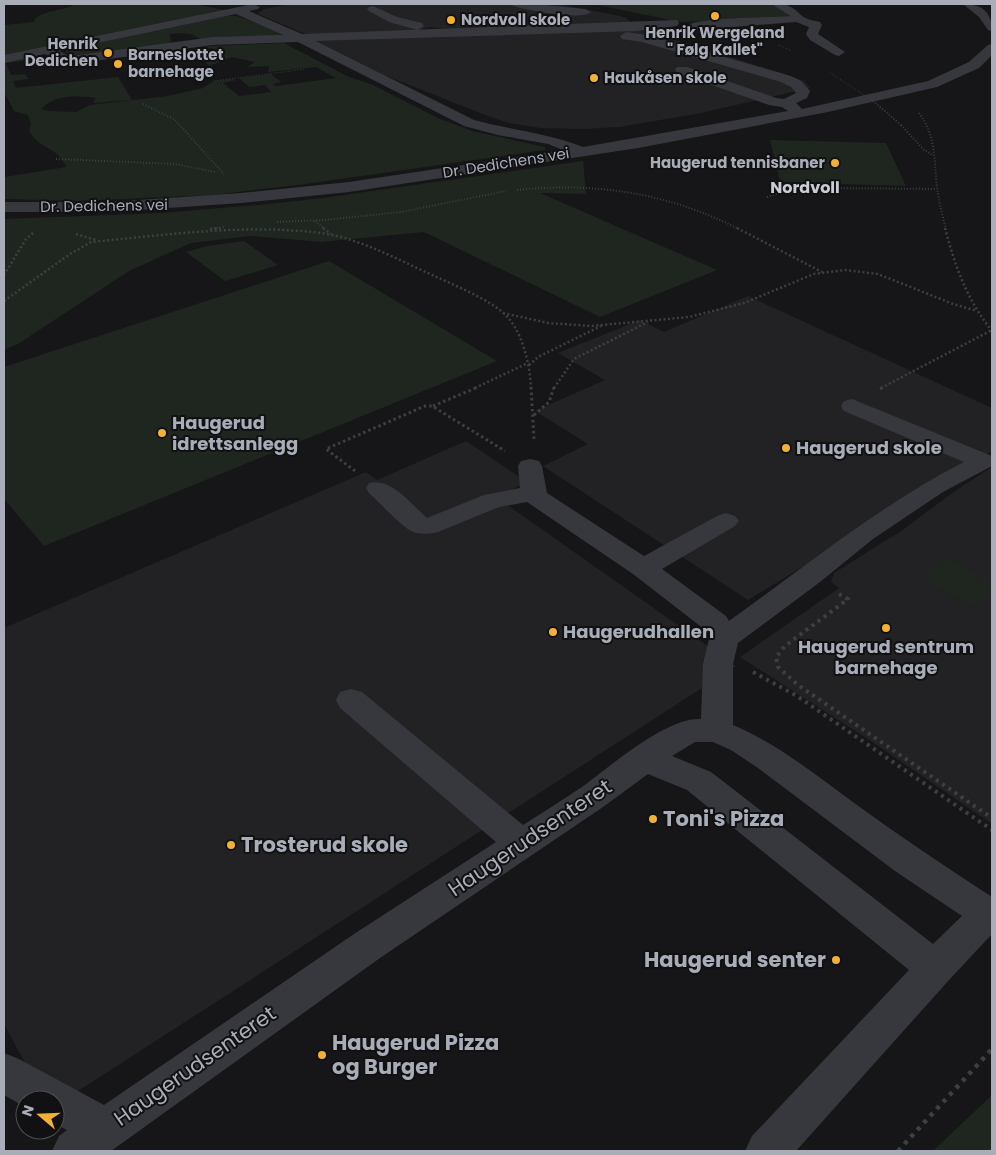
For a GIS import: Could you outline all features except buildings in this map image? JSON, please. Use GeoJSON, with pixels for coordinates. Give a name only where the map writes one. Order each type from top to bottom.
{"type":"FeatureCollection","features":[{"type":"Feature","properties":{"kind":"street"},"geometry":{"type":"LineString","coordinates":[[4,59],[265,4]]}},
{"type":"Feature","properties":{"kind":"street"},"geometry":{"type":"LineString","coordinates":[[517,4],[550,10],[601,15],[611,19],[615,26]]}},
{"type":"Feature","properties":{"kind":"street"},"geometry":{"type":"LineString","coordinates":[[778,4],[794,12],[797,18]]}},
{"type":"Feature","properties":{"kind":"street"},"geometry":{"type":"LineString","coordinates":[[968,4],[983,15],[992,26]]}},
{"type":"Feature","properties":{"kind":"street"},"geometry":{"type":"LineString","coordinates":[[373,9],[393,20],[446,32]]}},
{"type":"Feature","properties":{"kind":"street"},"geometry":{"type":"LineString","coordinates":[[238,11],[302,39],[469,123],[563,144],[581,152]]}},
{"type":"Feature","properties":{"kind":"street"},"geometry":{"type":"LineString","coordinates":[[693,26],[797,18],[814,23],[816,26],[812,34],[814,37],[839,52]]}},
{"type":"Feature","properties":{"kind":"street"},"geometry":{"type":"LineString","coordinates":[[48,51],[65,59],[79,60],[189,44],[246,40],[615,26],[637,27],[673,23]]}},
{"type":"Feature","properties":{"kind":"street"},"geometry":{"type":"LineString","coordinates":[[176,34],[189,44]]}},
{"type":"Feature","properties":{"kind":"street"},"geometry":{"type":"LineString","coordinates":[[563,144],[583,137],[785,105],[802,95],[803,91],[796,84],[767,74],[637,37],[579,38]]}},
{"type":"Feature","properties":{"kind":"street","name":"Dr. Dedichens vei"},"geometry":{"type":"LineString","coordinates":[[4,207],[110,207],[212,201],[349,187],[581,152],[828,108],[932,84],[965,70],[983,59],[992,48]]}},
{"type":"Feature","properties":{"kind":"street"},"geometry":{"type":"LineString","coordinates":[[682,70],[785,105]]}},
{"type":"Feature","properties":{"kind":"street"},"geometry":{"type":"LineString","coordinates":[[965,70],[983,74]]}},
{"type":"Feature","properties":{"kind":"street"},"geometry":{"type":"LineString","coordinates":[[721,652],[810,576],[864,534],[934,487],[984,460],[852,406]]}},
{"type":"Feature","properties":{"kind":"street"},"geometry":{"type":"LineString","coordinates":[[530,466],[533,493]]}},
{"type":"Feature","properties":{"kind":"street"},"geometry":{"type":"LineString","coordinates":[[378,488],[420,525],[429,526],[493,500],[533,493],[643,568],[716,623],[721,652],[717,731]]}},
{"type":"Feature","properties":{"kind":"street"},"geometry":{"type":"LineString","coordinates":[[643,568],[726,521]]}},
{"type":"Feature","properties":{"kind":"street"},"geometry":{"type":"LineString","coordinates":[[351,700],[522,844]]}},
{"type":"Feature","properties":{"kind":"street","name":"Haugerudsenteret"},"geometry":{"type":"LineString","coordinates":[[90,1140],[367,946],[522,844],[674,738],[692,730],[717,731],[742,742],[770,759],[908,861],[990,915]]}},
{"type":"Feature","properties":{"kind":"street"},"geometry":{"type":"LineString","coordinates":[[646,759],[700,782],[935,968]]}},
{"type":"Feature","properties":{"kind":"street"},"geometry":{"type":"LineString","coordinates":[[767,1151],[935,968],[990,915]]}},
{"type":"Feature","properties":{"kind":"street"},"geometry":{"type":"LineString","coordinates":[[4,1073],[34,1090]]}},
{"type":"Feature","properties":{"kind":"street"},"geometry":{"type":"LineString","coordinates":[[65,1113],[90,1140]]}},
{"type":"Feature","properties":{"kind":"path"},"geometry":{"type":"LineString","coordinates":[[214,81],[307,69]]}},
{"type":"Feature","properties":{"kind":"path"},"geometry":{"type":"LineString","coordinates":[[830,73],[868,96],[902,126],[924,150],[933,155]]}},
{"type":"Feature","properties":{"kind":"path"},"geometry":{"type":"LineString","coordinates":[[56,158],[175,164],[224,175],[174,119],[143,104]]}},
{"type":"Feature","properties":{"kind":"path"},"geometry":{"type":"LineString","coordinates":[[852,406],[900,377],[992,331],[972,304],[955,260],[937,189],[932,132],[927,121],[917,110]]}},
{"type":"Feature","properties":{"kind":"path"},"geometry":{"type":"LineString","coordinates":[[275,222],[314,221],[402,212],[526,189],[563,187],[620,191],[684,205],[725,223],[822,272]]}},
{"type":"Feature","properties":{"kind":"path"},"geometry":{"type":"LineString","coordinates":[[767,197],[790,190],[806,188],[937,189]]}},
{"type":"Feature","properties":{"kind":"path"},"geometry":{"type":"LineString","coordinates":[[314,221],[322,225],[326,232],[388,254],[426,271],[502,313],[548,323],[591,326],[689,317],[744,302],[822,272],[845,270],[878,274],[953,304],[977,311]]}},
{"type":"Feature","properties":{"kind":"path"},"geometry":{"type":"LineString","coordinates":[[200,232],[236,226]]}},
{"type":"Feature","properties":{"kind":"path"},"geometry":{"type":"LineString","coordinates":[[4,301],[86,244],[100,241],[200,232],[256,230],[306,232],[341,237]]}},
{"type":"Feature","properties":{"kind":"path"},"geometry":{"type":"LineString","coordinates":[[4,275],[26,240],[36,231]]}},
{"type":"Feature","properties":{"kind":"path"},"geometry":{"type":"LineString","coordinates":[[84,236],[100,241]]}},
{"type":"Feature","properties":{"kind":"path"},"geometry":{"type":"LineString","coordinates":[[432,406],[530,466],[534,441],[528,364],[518,334],[502,313]]}},
{"type":"Feature","properties":{"kind":"path"},"geometry":{"type":"LineString","coordinates":[[533,415],[550,402],[555,385],[574,358],[652,320]]}},
{"type":"Feature","properties":{"kind":"path"},"geometry":{"type":"LineString","coordinates":[[378,488],[326,448],[425,406],[432,406],[528,364],[557,347],[604,325]]}},
{"type":"Feature","properties":{"kind":"path"},"geometry":{"type":"LineString","coordinates":[[810,576],[848,599],[785,646],[776,657],[778,667],[798,685],[992,818]]}},
{"type":"Feature","properties":{"kind":"path"},"geometry":{"type":"LineString","coordinates":[[721,652],[789,692],[992,830]]}},
{"type":"Feature","properties":{"kind":"path"},"geometry":{"type":"LineString","coordinates":[[898,1151],[992,1049]]}},
{"type":"Feature","properties":{"kind":"shaded area"},"geometry":{"type":"Polygon","coordinates":[[[75,4],[194,4],[229,11],[4,58],[4,25],[35,22],[34,20],[38,16],[75,4]]]}},
{"type":"Feature","properties":{"kind":"shaded area","name":"Nordvoll skole"},"geometry":{"type":"Polygon","coordinates":[[[289,4],[558,4],[620,16],[626,18],[631,23],[460,30],[429,27],[416,31],[308,35],[258,14],[264,9],[289,4]]]}},
{"type":"Feature","properties":{"kind":"shaded area"},"geometry":{"type":"Polygon","coordinates":[[[592,4],[773,4],[789,15],[784,19],[681,22],[592,4]]]}},
{"type":"Feature","properties":{"kind":"shaded area"},"geometry":{"type":"Polygon","coordinates":[[[226,16],[237,16],[282,35],[201,40],[191,34],[170,34],[171,43],[155,48],[72,56],[66,53],[66,49],[226,16]]]}},
{"type":"Feature","properties":{"kind":"shaded area","name":"Haukåsen skole"},"geometry":{"type":"Polygon","coordinates":[[[640,29],[804,81],[810,88],[701,113],[620,127],[583,129],[540,128],[509,123],[488,116],[384,75],[317,41],[640,29]]]}},
{"type":"Feature","properties":{"kind":"shaded area"},"geometry":{"type":"Polygon","coordinates":[[[284,43],[349,77],[371,84],[438,118],[472,131],[545,147],[545,150],[213,195],[77,201],[4,199],[4,177],[66,167],[58,155],[37,141],[33,136],[29,130],[31,125],[28,115],[14,111],[4,92],[4,60],[41,55],[47,64],[26,66],[24,61],[6,63],[11,75],[25,74],[29,79],[13,81],[16,88],[118,77],[132,100],[93,103],[96,98],[82,96],[67,97],[53,101],[41,109],[49,111],[76,112],[90,105],[168,96],[203,88],[214,81],[234,79],[236,80],[223,83],[239,96],[271,92],[265,85],[249,87],[239,78],[271,74],[281,82],[273,84],[276,86],[336,78],[316,67],[268,72],[269,66],[247,67],[255,62],[232,57],[209,66],[203,59],[220,56],[212,48],[193,50],[211,46],[284,43]]]}},
{"type":"Feature","properties":{"kind":"shaded area","name":"Haugerud tennisbaner"},"geometry":{"type":"Polygon","coordinates":[[[770,140],[886,143],[906,186],[780,182],[770,140]]]}},
{"type":"Feature","properties":{"kind":"shaded area"},"geometry":{"type":"Polygon","coordinates":[[[583,161],[586,194],[540,193],[717,270],[600,317],[424,232],[321,242],[250,236],[191,243],[129,271],[18,344],[4,350],[4,219],[162,213],[268,204],[583,161]]]}},
{"type":"Feature","properties":{"kind":"shaded area"},"geometry":{"type":"Polygon","coordinates":[[[244,241],[278,265],[225,281],[186,252],[207,246],[244,241]]]}},
{"type":"Feature","properties":{"kind":"shaded area","name":"Haugerud idrettsanlegg"},"geometry":{"type":"Polygon","coordinates":[[[329,261],[497,361],[44,546],[4,499],[4,367],[329,261]]]}},
{"type":"Feature","properties":{"kind":"shaded area","name":"Haugerud skole"},"geometry":{"type":"Polygon","coordinates":[[[748,296],[992,408],[992,451],[748,600],[543,466],[588,444],[535,411],[605,380],[558,353],[640,320],[664,332],[748,296]]]}},
{"type":"Feature","properties":{"kind":"shaded area","name":"Trosterud skole"},"geometry":{"type":"Polygon","coordinates":[[[466,441],[527,482],[496,497],[736,666],[65,1100],[65,1090],[40,1090],[4,1024],[4,628],[366,472],[377,480],[466,441]]]}},
{"type":"Feature","properties":{"kind":"shaded area","name":"Haugerud sentrum barnehage"},"geometry":{"type":"Polygon","coordinates":[[[992,467],[992,824],[871,741],[740,657],[839,588],[831,582],[834,573],[901,531],[955,491],[992,467]]]}},
{"type":"Feature","properties":{"kind":"shaded area"},"geometry":{"type":"Polygon","coordinates":[[[947,557],[992,584],[992,592],[972,607],[919,576],[947,557]]]}},
{"type":"Feature","properties":{"kind":"shaded area"},"geometry":{"type":"Polygon","coordinates":[[[992,1095],[992,1151],[933,1151],[992,1095]]]}},
{"type":"Feature","properties":{"kind":"place","name":"Henrik Wergeland \" Følg Kallet\""},"geometry":{"type":"Point","coordinates":[715,16]}},
{"type":"Feature","properties":{"kind":"place","name":"Nordvoll skole"},"geometry":{"type":"Point","coordinates":[451,20]}},
{"type":"Feature","properties":{"kind":"place","name":"Henrik Dedichen"},"geometry":{"type":"Point","coordinates":[108,53]}},
{"type":"Feature","properties":{"kind":"place","name":"Barneslottet barnehage"},"geometry":{"type":"Point","coordinates":[118,64]}},
{"type":"Feature","properties":{"kind":"place","name":"Haukåsen skole"},"geometry":{"type":"Point","coordinates":[594,78]}},
{"type":"Feature","properties":{"kind":"place","name":"Haugerud tennisbaner"},"geometry":{"type":"Point","coordinates":[835,163]}},
{"type":"Feature","properties":{"kind":"place","name":"Haugerud idrettsanlegg"},"geometry":{"type":"Point","coordinates":[162,433]}},
{"type":"Feature","properties":{"kind":"place","name":"Haugerud skole"},"geometry":{"type":"Point","coordinates":[786,448]}},
{"type":"Feature","properties":{"kind":"place","name":"Haugerud sentrum barnehage"},"geometry":{"type":"Point","coordinates":[886,628]}},
{"type":"Feature","properties":{"kind":"place","name":"Haugerudhallen"},"geometry":{"type":"Point","coordinates":[553,632]}},
{"type":"Feature","properties":{"kind":"place","name":"Toni's Pizza"},"geometry":{"type":"Point","coordinates":[653,819]}},
{"type":"Feature","properties":{"kind":"place","name":"Trosterud skole"},"geometry":{"type":"Point","coordinates":[231,845]}},
{"type":"Feature","properties":{"kind":"place","name":"Haugerud senter"},"geometry":{"type":"Point","coordinates":[836,960]}},
{"type":"Feature","properties":{"kind":"place","name":"Haugerud Pizza og Burger"},"geometry":{"type":"Point","coordinates":[322,1055]}},
{"type":"Feature","properties":{"kind":"district","name":"Nordvoll"},"geometry":{"type":"Point","coordinates":[805,187]}}]}
